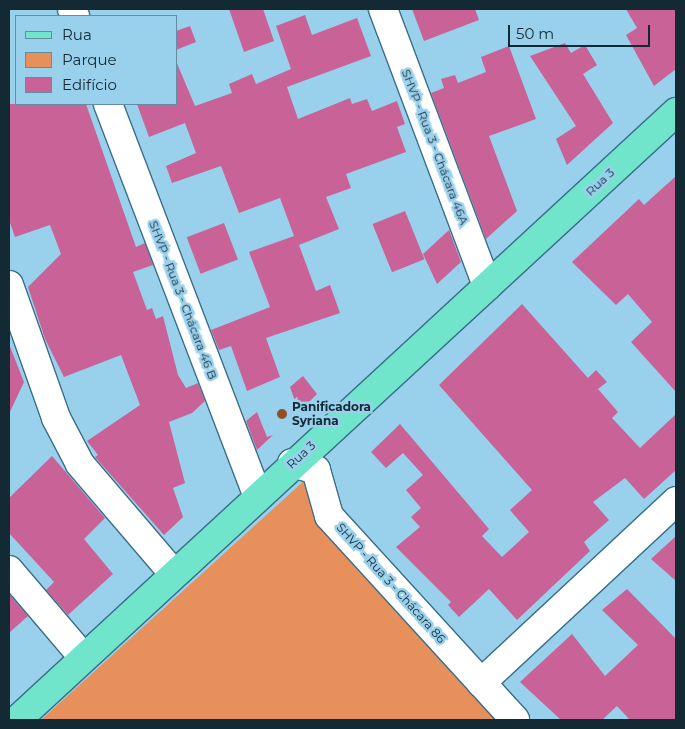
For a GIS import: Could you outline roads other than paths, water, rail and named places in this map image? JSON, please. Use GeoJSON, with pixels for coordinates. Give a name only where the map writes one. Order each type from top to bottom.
{"type":"FeatureCollection","features":[{"type":"Feature","properties":{"kind":"main road","name":"Rua 3"},"geometry":{"type":"LineString","coordinates":[[17,720],[292,463],[676,112]]}},
{"type":"Feature","properties":{"kind":"street","name":"SHVP - Rua 3 - Chácara 46A"},"geometry":{"type":"LineString","coordinates":[[383,9],[487,286]]}},
{"type":"Feature","properties":{"kind":"street","name":"SHVP - Rua 3 - Chácara 46 B"},"geometry":{"type":"LineString","coordinates":[[108,105],[258,496]]}},
{"type":"Feature","properties":{"kind":"street"},"geometry":{"type":"LineString","coordinates":[[9,285],[56,418],[80,464],[173,573]]}},
{"type":"Feature","properties":{"kind":"street","name":"SHVP - Rua 3 - Chácara 86"},"geometry":{"type":"LineString","coordinates":[[292,463],[316,470],[329,516],[515,720]]}},
{"type":"Feature","properties":{"kind":"street"},"geometry":{"type":"LineString","coordinates":[[481,683],[676,501]]}},
{"type":"Feature","properties":{"kind":"street"},"geometry":{"type":"LineString","coordinates":[[9,570],[84,657]]}},
{"type":"Feature","properties":{"kind":"place","name":"Panificadora Syriana"},"geometry":{"type":"Point","coordinates":[282,414]}}]}
